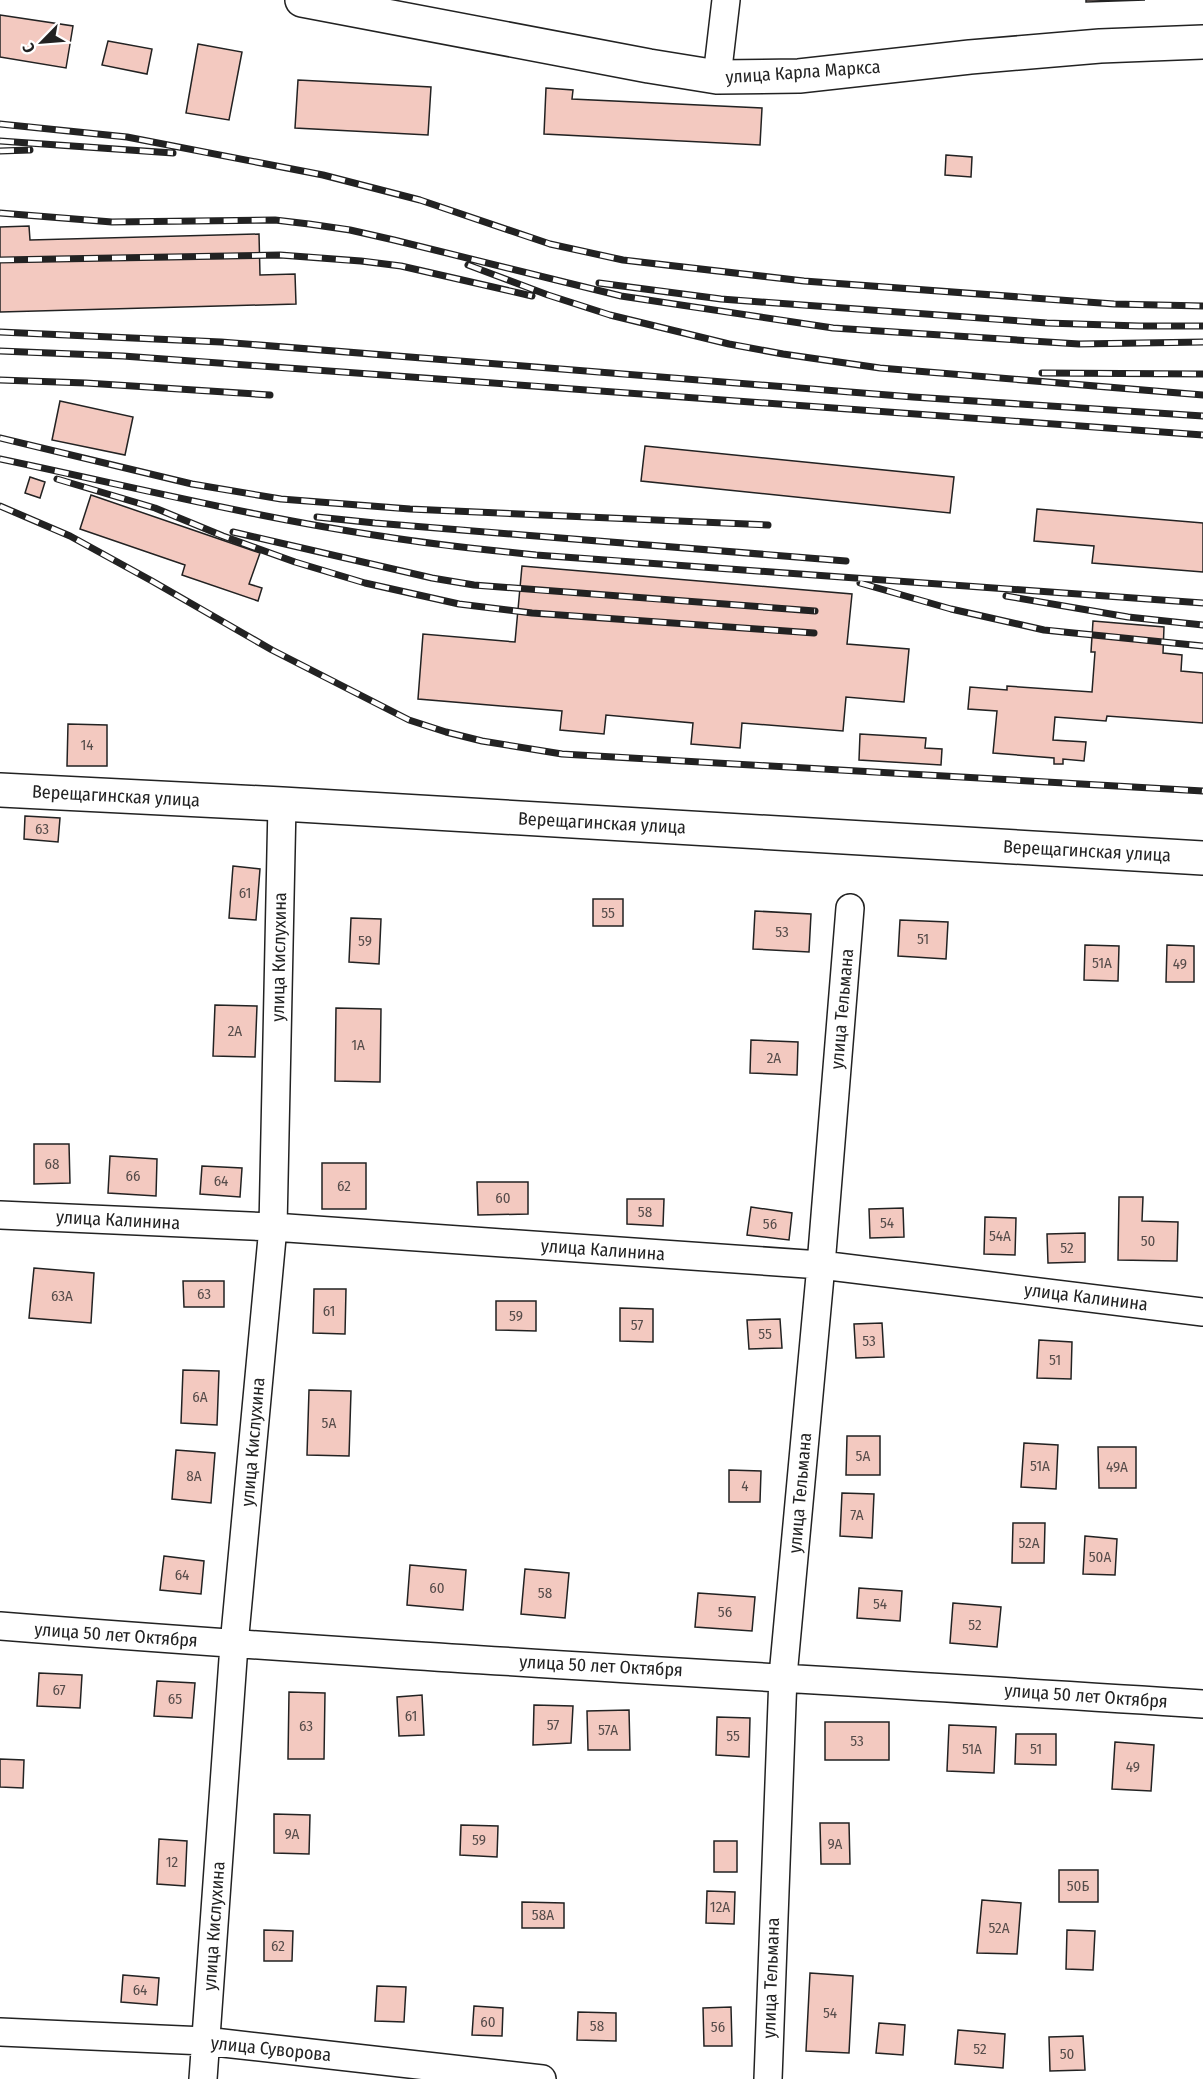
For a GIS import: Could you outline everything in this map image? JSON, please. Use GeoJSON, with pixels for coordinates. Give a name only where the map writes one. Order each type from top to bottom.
{"type":"FeatureCollection","features":[{"type":"Feature","properties":{"kind":"main road","name":"улица Карла Маркса"},"geometry":{"type":"LineString","coordinates":[[302,0],[717,77],[799,76],[970,57],[1100,46],[1203,42]]}},
{"type":"Feature","properties":{"kind":"main road","name":"Верещагинская улица"},"geometry":{"type":"LineString","coordinates":[[0,790],[282,804],[1203,858]]}},
{"type":"Feature","properties":{"kind":"street"},"geometry":{"type":"LineString","coordinates":[[717,77],[726,0]]}},
{"type":"Feature","properties":{"kind":"street","name":"улица Кислухина"},"geometry":{"type":"LineString","coordinates":[[203,2079],[234,1645],[273,1227],[282,804]]}},
{"type":"Feature","properties":{"kind":"street","name":"улица Тельмана"},"geometry":{"type":"LineString","coordinates":[[768,2079],[783,1676],[821,1265],[850,908]]}},
{"type":"Feature","properties":{"kind":"street","name":"улица Калинина"},"geometry":{"type":"LineString","coordinates":[[0,1215],[273,1227],[821,1265],[1203,1312]]}},
{"type":"Feature","properties":{"kind":"street","name":"улица 50 лет Октября"},"geometry":{"type":"LineString","coordinates":[[0,1626],[234,1645],[783,1676],[1203,1704]]}},
{"type":"Feature","properties":{"kind":"street","name":"улица Суворова"},"geometry":{"type":"LineString","coordinates":[[0,2032],[205,2041],[542,2079]]}},
{"type":"Feature","properties":{"kind":"building"},"geometry":{"type":"Polygon","coordinates":[[[1086,0],[1145,0],[1086,2],[1086,0]]]}},
{"type":"Feature","properties":{"kind":"building"},"geometry":{"type":"Polygon","coordinates":[[[0,15],[73,26],[66,68],[0,57],[0,15]]]}},
{"type":"Feature","properties":{"kind":"building"},"geometry":{"type":"Polygon","coordinates":[[[108,41],[152,49],[147,74],[102,65],[108,41]]]}},
{"type":"Feature","properties":{"kind":"building"},"geometry":{"type":"Polygon","coordinates":[[[198,44],[242,52],[229,120],[186,113],[198,44]]]}},
{"type":"Feature","properties":{"kind":"building"},"geometry":{"type":"Polygon","coordinates":[[[298,80],[431,87],[428,135],[295,128],[298,80]]]}},
{"type":"Feature","properties":{"kind":"building"},"geometry":{"type":"Polygon","coordinates":[[[546,88],[573,90],[572,99],[762,108],[760,145],[544,134],[546,88]]]}},
{"type":"Feature","properties":{"kind":"building"},"geometry":{"type":"Polygon","coordinates":[[[946,155],[972,157],[971,177],[945,175],[946,155]]]}},
{"type":"Feature","properties":{"kind":"building"},"geometry":{"type":"Polygon","coordinates":[[[29,226],[30,240],[259,234],[260,275],[295,274],[296,304],[0,312],[0,227],[29,226]]]}},
{"type":"Feature","properties":{"kind":"building"},"geometry":{"type":"Polygon","coordinates":[[[60,401],[133,417],[125,455],[52,440],[60,401]]]}},
{"type":"Feature","properties":{"kind":"building"},"geometry":{"type":"Polygon","coordinates":[[[645,446],[954,477],[950,513],[641,481],[645,446]]]}},
{"type":"Feature","properties":{"kind":"building"},"geometry":{"type":"Polygon","coordinates":[[[30,477],[45,482],[40,498],[25,493],[30,477]]]}},
{"type":"Feature","properties":{"kind":"building"},"geometry":{"type":"Polygon","coordinates":[[[91,495],[260,553],[249,584],[262,588],[258,601],[182,575],[185,565],[80,529],[91,495]]]}},
{"type":"Feature","properties":{"kind":"building"},"geometry":{"type":"Polygon","coordinates":[[[1037,509],[1203,523],[1203,572],[1092,563],[1094,546],[1034,541],[1037,509]]]}},
{"type":"Feature","properties":{"kind":"building"},"geometry":{"type":"Polygon","coordinates":[[[522,566],[852,594],[847,644],[909,649],[904,702],[846,697],[843,731],[742,723],[740,748],[691,744],[693,723],[606,715],[604,734],[560,730],[562,711],[418,699],[423,634],[515,642],[522,566]]]}},
{"type":"Feature","properties":{"kind":"building"},"geometry":{"type":"Polygon","coordinates":[[[1093,621],[1164,627],[1163,653],[1182,655],[1181,671],[1203,673],[1203,723],[1107,716],[1106,721],[1055,717],[1053,740],[1086,742],[1084,761],[1063,759],[1063,764],[1054,764],[1054,758],[993,753],[997,711],[968,709],[970,687],[1007,690],[1007,686],[1092,692],[1095,652],[1091,652],[1093,621]]]}},
{"type":"Feature","properties":{"kind":"building"},"geometry":{"type":"Polygon","coordinates":[[[68,724],[107,725],[107,766],[67,766],[68,724]]]}},
{"type":"Feature","properties":{"kind":"building"},"geometry":{"type":"Polygon","coordinates":[[[860,734],[926,738],[925,748],[942,749],[941,765],[859,760],[860,734]]]}},
{"type":"Feature","properties":{"kind":"building"},"geometry":{"type":"Polygon","coordinates":[[[25,816],[60,818],[58,842],[24,839],[25,816]]]}},
{"type":"Feature","properties":{"kind":"building"},"geometry":{"type":"Polygon","coordinates":[[[233,866],[260,869],[256,920],[229,918],[233,866]]]}},
{"type":"Feature","properties":{"kind":"building"},"geometry":{"type":"Polygon","coordinates":[[[593,899],[623,899],[623,926],[593,926],[593,899]]]}},
{"type":"Feature","properties":{"kind":"building"},"geometry":{"type":"Polygon","coordinates":[[[755,911],[811,914],[809,952],[753,949],[755,911]]]}},
{"type":"Feature","properties":{"kind":"building"},"geometry":{"type":"Polygon","coordinates":[[[351,918],[381,919],[379,964],[349,962],[351,918]]]}},
{"type":"Feature","properties":{"kind":"building"},"geometry":{"type":"Polygon","coordinates":[[[900,920],[948,922],[946,959],[898,956],[900,920]]]}},
{"type":"Feature","properties":{"kind":"building"},"geometry":{"type":"Polygon","coordinates":[[[1085,945],[1119,946],[1118,981],[1084,980],[1085,945]]]}},
{"type":"Feature","properties":{"kind":"building"},"geometry":{"type":"Polygon","coordinates":[[[1167,945],[1194,946],[1194,982],[1166,982],[1167,945]]]}},
{"type":"Feature","properties":{"kind":"building"},"geometry":{"type":"Polygon","coordinates":[[[215,1005],[257,1006],[255,1057],[213,1056],[215,1005]]]}},
{"type":"Feature","properties":{"kind":"building"},"geometry":{"type":"Polygon","coordinates":[[[336,1008],[381,1009],[380,1082],[335,1081],[336,1008]]]}},
{"type":"Feature","properties":{"kind":"building"},"geometry":{"type":"Polygon","coordinates":[[[751,1040],[798,1042],[797,1075],[750,1073],[751,1040]]]}},
{"type":"Feature","properties":{"kind":"building"},"geometry":{"type":"Polygon","coordinates":[[[34,1144],[69,1144],[70,1183],[34,1184],[34,1144]]]}},
{"type":"Feature","properties":{"kind":"building"},"geometry":{"type":"Polygon","coordinates":[[[110,1156],[157,1159],[156,1196],[108,1193],[110,1156]]]}},
{"type":"Feature","properties":{"kind":"building"},"geometry":{"type":"Polygon","coordinates":[[[322,1163],[366,1163],[366,1209],[322,1209],[322,1163]]]}},
{"type":"Feature","properties":{"kind":"building"},"geometry":{"type":"Polygon","coordinates":[[[202,1166],[242,1168],[240,1197],[200,1194],[202,1166]]]}},
{"type":"Feature","properties":{"kind":"building"},"geometry":{"type":"Polygon","coordinates":[[[477,1182],[528,1182],[528,1214],[478,1215],[477,1182]]]}},
{"type":"Feature","properties":{"kind":"building"},"geometry":{"type":"Polygon","coordinates":[[[1119,1197],[1143,1197],[1142,1221],[1178,1222],[1177,1261],[1118,1260],[1119,1197]]]}},
{"type":"Feature","properties":{"kind":"building"},"geometry":{"type":"Polygon","coordinates":[[[627,1199],[664,1199],[663,1226],[627,1224],[627,1199]]]}},
{"type":"Feature","properties":{"kind":"building"},"geometry":{"type":"Polygon","coordinates":[[[751,1207],[792,1213],[789,1240],[747,1235],[751,1207]]]}},
{"type":"Feature","properties":{"kind":"building"},"geometry":{"type":"Polygon","coordinates":[[[903,1208],[904,1237],[870,1238],[869,1209],[903,1208]]]}},
{"type":"Feature","properties":{"kind":"building"},"geometry":{"type":"Polygon","coordinates":[[[985,1217],[1016,1218],[1015,1255],[984,1254],[985,1217]]]}},
{"type":"Feature","properties":{"kind":"building"},"geometry":{"type":"Polygon","coordinates":[[[1085,1233],[1085,1262],[1048,1263],[1047,1234],[1085,1233]]]}},
{"type":"Feature","properties":{"kind":"building"},"geometry":{"type":"Polygon","coordinates":[[[34,1268],[94,1273],[91,1323],[29,1318],[34,1268]]]}},
{"type":"Feature","properties":{"kind":"building"},"geometry":{"type":"Polygon","coordinates":[[[183,1281],[224,1281],[224,1307],[184,1307],[183,1281]]]}},
{"type":"Feature","properties":{"kind":"building"},"geometry":{"type":"Polygon","coordinates":[[[314,1289],[346,1289],[345,1334],[313,1333],[314,1289]]]}},
{"type":"Feature","properties":{"kind":"building"},"geometry":{"type":"Polygon","coordinates":[[[496,1301],[536,1301],[536,1331],[496,1330],[496,1301]]]}},
{"type":"Feature","properties":{"kind":"building"},"geometry":{"type":"Polygon","coordinates":[[[620,1308],[653,1309],[653,1342],[620,1341],[620,1308]]]}},
{"type":"Feature","properties":{"kind":"building"},"geometry":{"type":"Polygon","coordinates":[[[780,1319],[782,1348],[749,1349],[747,1320],[780,1319]]]}},
{"type":"Feature","properties":{"kind":"building"},"geometry":{"type":"Polygon","coordinates":[[[882,1323],[884,1357],[856,1358],[854,1324],[882,1323]]]}},
{"type":"Feature","properties":{"kind":"building"},"geometry":{"type":"Polygon","coordinates":[[[1039,1340],[1072,1342],[1071,1379],[1037,1378],[1039,1340]]]}},
{"type":"Feature","properties":{"kind":"building"},"geometry":{"type":"Polygon","coordinates":[[[183,1370],[219,1371],[217,1425],[181,1423],[183,1370]]]}},
{"type":"Feature","properties":{"kind":"building"},"geometry":{"type":"Polygon","coordinates":[[[309,1390],[351,1391],[349,1456],[307,1455],[309,1390]]]}},
{"type":"Feature","properties":{"kind":"building"},"geometry":{"type":"Polygon","coordinates":[[[847,1436],[880,1436],[880,1475],[846,1475],[847,1436]]]}},
{"type":"Feature","properties":{"kind":"building"},"geometry":{"type":"Polygon","coordinates":[[[1024,1443],[1058,1445],[1056,1489],[1021,1487],[1024,1443]]]}},
{"type":"Feature","properties":{"kind":"building"},"geometry":{"type":"Polygon","coordinates":[[[1098,1447],[1136,1447],[1136,1488],[1099,1488],[1098,1447]]]}},
{"type":"Feature","properties":{"kind":"building"},"geometry":{"type":"Polygon","coordinates":[[[176,1450],[215,1453],[211,1503],[172,1499],[176,1450]]]}},
{"type":"Feature","properties":{"kind":"building"},"geometry":{"type":"Polygon","coordinates":[[[729,1470],[761,1471],[760,1502],[729,1502],[729,1470]]]}},
{"type":"Feature","properties":{"kind":"building"},"geometry":{"type":"Polygon","coordinates":[[[842,1493],[874,1494],[872,1538],[840,1536],[842,1493]]]}},
{"type":"Feature","properties":{"kind":"building"},"geometry":{"type":"Polygon","coordinates":[[[1013,1523],[1045,1523],[1044,1563],[1012,1563],[1013,1523]]]}},
{"type":"Feature","properties":{"kind":"building"},"geometry":{"type":"Polygon","coordinates":[[[1085,1536],[1117,1539],[1115,1575],[1083,1574],[1085,1536]]]}},
{"type":"Feature","properties":{"kind":"building"},"geometry":{"type":"Polygon","coordinates":[[[164,1556],[204,1561],[201,1594],[160,1590],[164,1556]]]}},
{"type":"Feature","properties":{"kind":"building"},"geometry":{"type":"Polygon","coordinates":[[[410,1565],[466,1570],[463,1610],[407,1605],[410,1565]]]}},
{"type":"Feature","properties":{"kind":"building"},"geometry":{"type":"Polygon","coordinates":[[[525,1569],[569,1573],[565,1618],[521,1614],[525,1569]]]}},
{"type":"Feature","properties":{"kind":"building"},"geometry":{"type":"Polygon","coordinates":[[[859,1588],[902,1591],[900,1621],[857,1618],[859,1588]]]}},
{"type":"Feature","properties":{"kind":"building"},"geometry":{"type":"Polygon","coordinates":[[[698,1593],[755,1597],[752,1631],[695,1627],[698,1593]]]}},
{"type":"Feature","properties":{"kind":"building"},"geometry":{"type":"Polygon","coordinates":[[[953,1603],[1001,1607],[997,1647],[950,1643],[953,1603]]]}},
{"type":"Feature","properties":{"kind":"building"},"geometry":{"type":"Polygon","coordinates":[[[39,1673],[82,1675],[80,1708],[37,1706],[39,1673]]]}},
{"type":"Feature","properties":{"kind":"building"},"geometry":{"type":"Polygon","coordinates":[[[157,1681],[195,1683],[192,1718],[154,1716],[157,1681]]]}},
{"type":"Feature","properties":{"kind":"building"},"geometry":{"type":"Polygon","coordinates":[[[289,1692],[325,1693],[324,1759],[288,1759],[289,1692]]]}},
{"type":"Feature","properties":{"kind":"building"},"geometry":{"type":"Polygon","coordinates":[[[422,1695],[424,1735],[399,1736],[397,1697],[422,1695]]]}},
{"type":"Feature","properties":{"kind":"building"},"geometry":{"type":"Polygon","coordinates":[[[534,1705],[573,1706],[571,1743],[533,1745],[534,1705]]]}},
{"type":"Feature","properties":{"kind":"building"},"geometry":{"type":"Polygon","coordinates":[[[629,1710],[630,1750],[588,1750],[587,1711],[629,1710]]]}},
{"type":"Feature","properties":{"kind":"building"},"geometry":{"type":"Polygon","coordinates":[[[717,1717],[750,1718],[749,1757],[716,1755],[717,1717]]]}},
{"type":"Feature","properties":{"kind":"building"},"geometry":{"type":"Polygon","coordinates":[[[825,1722],[889,1722],[889,1760],[825,1760],[825,1722]]]}},
{"type":"Feature","properties":{"kind":"building"},"geometry":{"type":"Polygon","coordinates":[[[949,1725],[996,1727],[994,1773],[947,1771],[949,1725]]]}},
{"type":"Feature","properties":{"kind":"building"},"geometry":{"type":"Polygon","coordinates":[[[1016,1734],[1056,1734],[1056,1765],[1015,1764],[1016,1734]]]}},
{"type":"Feature","properties":{"kind":"building"},"geometry":{"type":"Polygon","coordinates":[[[1115,1742],[1154,1745],[1151,1791],[1112,1789],[1115,1742]]]}},
{"type":"Feature","properties":{"kind":"building"},"geometry":{"type":"Polygon","coordinates":[[[0,1759],[24,1760],[23,1788],[0,1787],[0,1759]]]}},
{"type":"Feature","properties":{"kind":"building"},"geometry":{"type":"Polygon","coordinates":[[[274,1814],[310,1815],[309,1854],[274,1853],[274,1814]]]}},
{"type":"Feature","properties":{"kind":"building"},"geometry":{"type":"Polygon","coordinates":[[[820,1823],[849,1823],[850,1864],[821,1864],[820,1823]]]}},
{"type":"Feature","properties":{"kind":"building"},"geometry":{"type":"Polygon","coordinates":[[[461,1825],[498,1826],[497,1857],[460,1855],[461,1825]]]}},
{"type":"Feature","properties":{"kind":"building"},"geometry":{"type":"Polygon","coordinates":[[[159,1839],[187,1841],[185,1886],[157,1884],[159,1839]]]}},
{"type":"Feature","properties":{"kind":"building"},"geometry":{"type":"Polygon","coordinates":[[[714,1841],[737,1841],[737,1872],[714,1872],[714,1841]]]}},
{"type":"Feature","properties":{"kind":"building"},"geometry":{"type":"Polygon","coordinates":[[[1059,1870],[1098,1870],[1098,1902],[1059,1902],[1059,1870]]]}},
{"type":"Feature","properties":{"kind":"building"},"geometry":{"type":"Polygon","coordinates":[[[707,1891],[735,1892],[734,1924],[706,1923],[707,1891]]]}},
{"type":"Feature","properties":{"kind":"building"},"geometry":{"type":"Polygon","coordinates":[[[982,1900],[1021,1903],[1017,1954],[977,1953],[982,1900]]]}},
{"type":"Feature","properties":{"kind":"building"},"geometry":{"type":"Polygon","coordinates":[[[522,1902],[564,1903],[564,1928],[522,1928],[522,1902]]]}},
{"type":"Feature","properties":{"kind":"building"},"geometry":{"type":"Polygon","coordinates":[[[264,1930],[293,1931],[292,1961],[264,1961],[264,1930]]]}},
{"type":"Feature","properties":{"kind":"building"},"geometry":{"type":"Polygon","coordinates":[[[1067,1930],[1095,1931],[1093,1970],[1066,1969],[1067,1930]]]}},
{"type":"Feature","properties":{"kind":"building"},"geometry":{"type":"Polygon","coordinates":[[[810,1973],[853,1976],[849,2053],[806,2051],[810,1973]]]}},
{"type":"Feature","properties":{"kind":"building"},"geometry":{"type":"Polygon","coordinates":[[[123,1975],[159,1978],[157,2005],[121,2002],[123,1975]]]}},
{"type":"Feature","properties":{"kind":"building"},"geometry":{"type":"Polygon","coordinates":[[[377,1986],[406,1987],[404,2022],[375,2021],[377,1986]]]}},
{"type":"Feature","properties":{"kind":"building"},"geometry":{"type":"Polygon","coordinates":[[[474,2006],[503,2008],[502,2036],[472,2035],[474,2006]]]}},
{"type":"Feature","properties":{"kind":"building"},"geometry":{"type":"Polygon","coordinates":[[[731,2007],[732,2046],[704,2046],[703,2008],[731,2007]]]}},
{"type":"Feature","properties":{"kind":"building"},"geometry":{"type":"Polygon","coordinates":[[[578,2012],[616,2013],[616,2041],[577,2040],[578,2012]]]}},
{"type":"Feature","properties":{"kind":"building"},"geometry":{"type":"Polygon","coordinates":[[[879,2023],[905,2025],[903,2055],[876,2053],[879,2023]]]}},
{"type":"Feature","properties":{"kind":"building"},"geometry":{"type":"Polygon","coordinates":[[[958,2030],[1005,2034],[1003,2068],[955,2064],[958,2030]]]}},
{"type":"Feature","properties":{"kind":"building"},"geometry":{"type":"Polygon","coordinates":[[[1083,2036],[1085,2070],[1050,2071],[1049,2037],[1083,2036]]]}},
{"type":"Feature","properties":{"kind":"railway"},"geometry":{"type":"LineString","coordinates":[[0,124],[127,137],[323,175],[420,200],[550,244],[623,260],[804,281],[1114,304],[1203,306]]}},
{"type":"Feature","properties":{"kind":"railway"},"geometry":{"type":"LineString","coordinates":[[0,141],[173,153]]}},
{"type":"Feature","properties":{"kind":"railway"},"geometry":{"type":"LineString","coordinates":[[0,151],[30,150]]}},
{"type":"Feature","properties":{"kind":"railway"},"geometry":{"type":"LineString","coordinates":[[0,213],[112,222],[275,220],[309,224],[394,240],[621,296],[833,328],[1079,344],[1203,342]]}},
{"type":"Feature","properties":{"kind":"railway"},"geometry":{"type":"LineString","coordinates":[[0,260],[280,255],[401,266],[532,296]]}},
{"type":"Feature","properties":{"kind":"railway"},"geometry":{"type":"LineString","coordinates":[[468,265],[610,315],[729,344],[783,354],[880,368],[1203,395]]}},
{"type":"Feature","properties":{"kind":"railway"},"geometry":{"type":"LineString","coordinates":[[599,283],[721,299],[1047,323],[1203,326]]}},
{"type":"Feature","properties":{"kind":"railway"},"geometry":{"type":"LineString","coordinates":[[0,332],[221,342],[913,397],[1203,416]]}},
{"type":"Feature","properties":{"kind":"railway"},"geometry":{"type":"LineString","coordinates":[[0,351],[123,356],[1203,435]]}},
{"type":"Feature","properties":{"kind":"railway"},"geometry":{"type":"LineString","coordinates":[[1042,373],[1203,374]]}},
{"type":"Feature","properties":{"kind":"railway"},"geometry":{"type":"LineString","coordinates":[[0,380],[270,395]]}},
{"type":"Feature","properties":{"kind":"railway"},"geometry":{"type":"LineString","coordinates":[[0,438],[192,484],[281,499],[410,509],[768,525]]}},
{"type":"Feature","properties":{"kind":"railway"},"geometry":{"type":"LineString","coordinates":[[0,459],[290,521],[443,545],[536,555],[1203,603]]}},
{"type":"Feature","properties":{"kind":"railway"},"geometry":{"type":"LineString","coordinates":[[57,479],[155,508],[295,562],[365,583],[459,604],[532,613],[814,633]]}},
{"type":"Feature","properties":{"kind":"railway"},"geometry":{"type":"LineString","coordinates":[[0,506],[70,536],[272,650],[409,720],[482,741],[562,754],[1203,791]]}},
{"type":"Feature","properties":{"kind":"railway"},"geometry":{"type":"LineString","coordinates":[[317,517],[846,561]]}},
{"type":"Feature","properties":{"kind":"railway"},"geometry":{"type":"LineString","coordinates":[[233,532],[432,578],[474,585],[815,611]]}},
{"type":"Feature","properties":{"kind":"railway"},"geometry":{"type":"LineString","coordinates":[[860,583],[951,609],[1044,630],[1203,646]]}},
{"type":"Feature","properties":{"kind":"railway"},"geometry":{"type":"LineString","coordinates":[[1006,596],[1128,617],[1203,625]]}}]}
